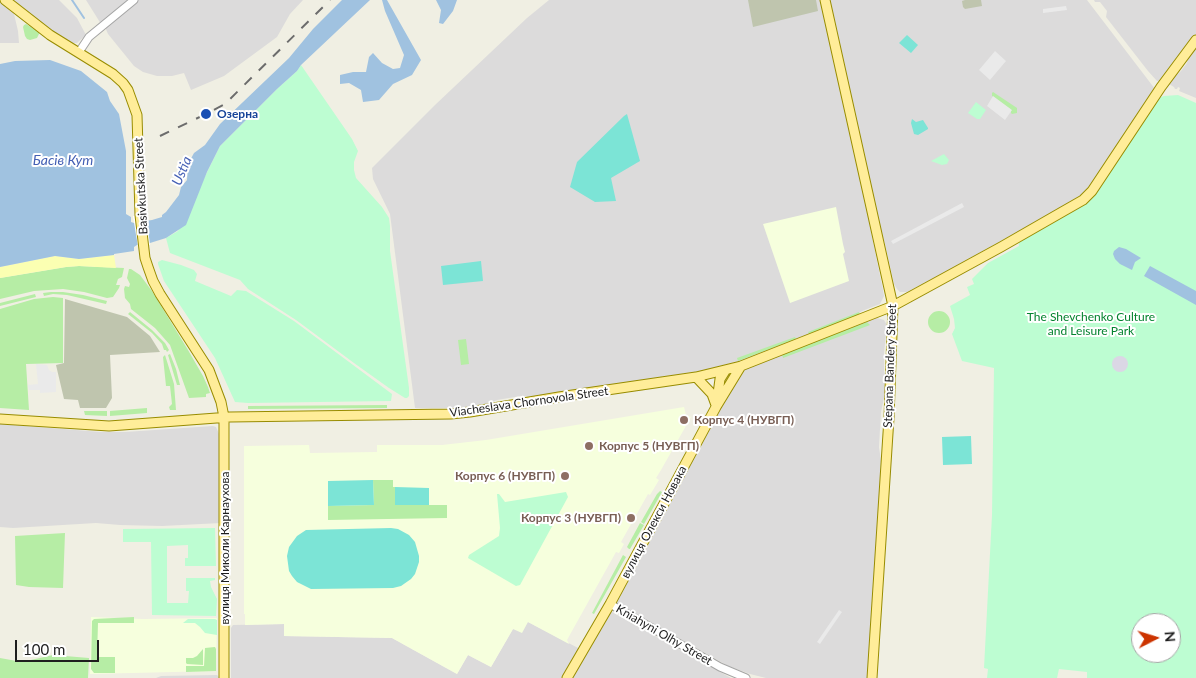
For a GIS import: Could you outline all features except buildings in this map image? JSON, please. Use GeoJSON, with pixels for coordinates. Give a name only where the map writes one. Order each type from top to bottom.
{"type":"FeatureCollection","features":[{"type":"Feature","properties":{"kind":"main road","name":"Basivkutska Street"},"geometry":{"type":"LineString","coordinates":[[5,0],[50,35],[113,74],[128,90],[137,114],[140,215],[145,258],[160,294],[209,370],[221,402],[224,417]]}},
{"type":"Feature","properties":{"kind":"main road","name":"Stepana Bandery Street"},"geometry":{"type":"LineString","coordinates":[[825,0],[893,306],[889,418],[872,678]]}},
{"type":"Feature","properties":{"kind":"main road","name":"Viacheslava Chornovola Street"},"geometry":{"type":"LineString","coordinates":[[0,420],[109,426],[224,417],[451,414],[696,377],[741,366],[893,306],[1083,200],[1097,184],[1161,87],[1196,40]]}},
{"type":"Feature","properties":{"kind":"main road","name":"вулиця Олекси Новака"},"geometry":{"type":"LineString","coordinates":[[567,678],[610,604],[716,407],[741,366]]}},
{"type":"Feature","properties":{"kind":"main road"},"geometry":{"type":"LineString","coordinates":[[716,407],[720,379],[725,371],[728,375],[729,385]]}},
{"type":"Feature","properties":{"kind":"main road"},"geometry":{"type":"LineString","coordinates":[[696,377],[712,394],[716,407]]}},
{"type":"Feature","properties":{"kind":"main road","name":"вулиця Миколи Карнаухова"},"geometry":{"type":"LineString","coordinates":[[224,417],[224,678]]}},
{"type":"Feature","properties":{"kind":"street"},"geometry":{"type":"LineString","coordinates":[[79,52],[88,37],[134,0]]}},
{"type":"Feature","properties":{"kind":"street","name":"Kniahyni Olhy Street"},"geometry":{"type":"LineString","coordinates":[[610,604],[720,667],[746,678]]}},
{"type":"Feature","properties":{"kind":"shaded area"},"geometry":{"type":"Polygon","coordinates":[[[14,0],[59,0],[77,18],[86,35],[77,43],[72,43],[43,25],[14,0]]]}},
{"type":"Feature","properties":{"kind":"shaded area"},"geometry":{"type":"Polygon","coordinates":[[[86,0],[130,0],[101,24],[86,0]]]}},
{"type":"Feature","properties":{"kind":"shaded area"},"geometry":{"type":"Polygon","coordinates":[[[138,0],[303,0],[290,14],[277,37],[224,76],[191,90],[184,73],[172,76],[157,76],[143,72],[134,66],[108,34],[105,27],[138,0]]]}},
{"type":"Feature","properties":{"kind":"shaded area"},"geometry":{"type":"Polygon","coordinates":[[[549,0],[821,0],[883,290],[884,296],[880,304],[862,311],[853,317],[741,362],[721,368],[529,397],[521,396],[464,408],[415,408],[390,214],[373,179],[372,168],[435,105],[527,18],[549,0]]]}},
{"type":"Feature","properties":{"kind":"shaded area"},"geometry":{"type":"Polygon","coordinates":[[[748,0],[816,0],[818,11],[753,27],[748,0]]]}},
{"type":"Feature","properties":{"kind":"shaded area"},"geometry":{"type":"Polygon","coordinates":[[[830,0],[1087,0],[1155,89],[1119,141],[1108,161],[1084,193],[947,271],[907,292],[900,292],[894,284],[879,224],[830,0]]]}},
{"type":"Feature","properties":{"kind":"shaded area"},"geometry":{"type":"Polygon","coordinates":[[[981,0],[982,6],[965,9],[962,1],[981,0]]]}},
{"type":"Feature","properties":{"kind":"shaded area"},"geometry":{"type":"Polygon","coordinates":[[[1094,0],[1196,0],[1196,34],[1159,81],[1157,81],[1106,17],[1107,11],[1100,2],[1095,2],[1094,0]]]}},
{"type":"Feature","properties":{"kind":"shaded area"},"geometry":{"type":"Polygon","coordinates":[[[0,2],[14,14],[19,43],[0,43],[0,2]]]}},
{"type":"Feature","properties":{"kind":"shaded area"},"geometry":{"type":"Polygon","coordinates":[[[1066,6],[1067,10],[1043,13],[1043,9],[1066,6]]]}},
{"type":"Feature","properties":{"kind":"shaded area"},"geometry":{"type":"Polygon","coordinates":[[[26,24],[39,32],[37,38],[27,39],[23,27],[26,24]]]}},
{"type":"Feature","properties":{"kind":"shaded area"},"geometry":{"type":"Polygon","coordinates":[[[907,35],[918,45],[911,53],[899,43],[907,35]]]}},
{"type":"Feature","properties":{"kind":"shaded area"},"geometry":{"type":"Polygon","coordinates":[[[1196,46],[1196,98],[1179,91],[1180,88],[1178,87],[1175,89],[1169,84],[1187,63],[1189,54],[1196,46]]]}},
{"type":"Feature","properties":{"kind":"shaded area"},"geometry":{"type":"Polygon","coordinates":[[[995,51],[1006,61],[990,80],[979,70],[995,51]]]}},
{"type":"Feature","properties":{"kind":"shaded area"},"geometry":{"type":"Polygon","coordinates":[[[993,92],[1017,108],[1017,113],[1012,114],[1011,110],[992,96],[993,92]]]}},
{"type":"Feature","properties":{"kind":"shaded area"},"geometry":{"type":"Polygon","coordinates":[[[993,96],[1012,110],[1005,120],[987,106],[993,96]]]}},
{"type":"Feature","properties":{"kind":"shaded area"},"geometry":{"type":"Polygon","coordinates":[[[627,114],[640,161],[611,178],[616,201],[595,202],[570,187],[577,162],[627,114]]]}},
{"type":"Feature","properties":{"kind":"shaded area"},"geometry":{"type":"Polygon","coordinates":[[[912,119],[916,122],[923,120],[928,129],[918,135],[914,134],[911,123],[912,119]]]}},
{"type":"Feature","properties":{"kind":"shaded area"},"geometry":{"type":"Polygon","coordinates":[[[962,203],[964,207],[893,244],[891,241],[962,203]]]}},
{"type":"Feature","properties":{"kind":"shaded area"},"geometry":{"type":"Polygon","coordinates":[[[836,207],[849,281],[790,303],[763,224],[836,207]]]}},
{"type":"Feature","properties":{"kind":"shaded area"},"geometry":{"type":"Polygon","coordinates":[[[481,261],[483,281],[443,285],[441,266],[481,261]]]}},
{"type":"Feature","properties":{"kind":"shaded area"},"geometry":{"type":"Polygon","coordinates":[[[79,266],[124,268],[122,277],[118,279],[116,285],[120,285],[119,288],[113,297],[107,298],[63,289],[34,291],[0,299],[0,278],[79,266]]]}},
{"type":"Feature","properties":{"kind":"shaded area"},"geometry":{"type":"Polygon","coordinates":[[[129,269],[140,275],[152,291],[188,350],[208,387],[210,393],[206,394],[206,397],[189,398],[170,345],[155,328],[131,309],[130,304],[125,298],[124,289],[125,286],[129,287],[130,284],[127,278],[129,269]]]}},
{"type":"Feature","properties":{"kind":"shaded area"},"geometry":{"type":"Polygon","coordinates":[[[43,293],[83,295],[107,301],[106,304],[67,295],[53,294],[44,296],[43,293]]]}},
{"type":"Feature","properties":{"kind":"shaded area"},"geometry":{"type":"Polygon","coordinates":[[[35,294],[36,297],[0,306],[0,303],[35,294]]]}},
{"type":"Feature","properties":{"kind":"shaded area"},"geometry":{"type":"Polygon","coordinates":[[[63,298],[63,363],[26,364],[29,410],[0,408],[0,309],[34,299],[63,298]]]}},
{"type":"Feature","properties":{"kind":"shaded area"},"geometry":{"type":"Polygon","coordinates":[[[65,299],[127,317],[150,336],[160,352],[110,355],[112,398],[106,408],[80,408],[78,400],[64,399],[56,365],[64,363],[65,299]]]}},
{"type":"Feature","properties":{"kind":"shaded area"},"geometry":{"type":"Polygon","coordinates":[[[935,311],[943,311],[950,318],[950,326],[943,333],[935,333],[928,326],[928,318],[935,311]]]}},
{"type":"Feature","properties":{"kind":"shaded area"},"geometry":{"type":"Polygon","coordinates":[[[130,312],[165,343],[169,350],[167,352],[152,333],[128,314],[130,312]]]}},
{"type":"Feature","properties":{"kind":"shaded area"},"geometry":{"type":"Polygon","coordinates":[[[859,312],[860,315],[809,334],[808,332],[859,312]]]}},
{"type":"Feature","properties":{"kind":"shaded area"},"geometry":{"type":"Polygon","coordinates":[[[877,318],[884,320],[887,325],[884,353],[884,372],[886,374],[881,412],[879,447],[881,461],[868,678],[766,678],[750,674],[728,666],[613,601],[742,370],[877,318]]]}},
{"type":"Feature","properties":{"kind":"shaded area"},"geometry":{"type":"Polygon","coordinates":[[[867,322],[870,325],[783,358],[782,354],[867,322]]]}},
{"type":"Feature","properties":{"kind":"shaded area"},"geometry":{"type":"Polygon","coordinates":[[[795,337],[796,339],[738,361],[737,358],[795,337]]]}},
{"type":"Feature","properties":{"kind":"shaded area"},"geometry":{"type":"Polygon","coordinates":[[[466,339],[469,364],[461,365],[458,340],[466,339]]]}},
{"type":"Feature","properties":{"kind":"shaded area"},"geometry":{"type":"Polygon","coordinates":[[[170,354],[180,385],[177,385],[168,355],[170,354]]]}},
{"type":"Feature","properties":{"kind":"shaded area"},"geometry":{"type":"Polygon","coordinates":[[[165,355],[174,384],[176,410],[170,410],[169,407],[172,404],[170,386],[166,386],[163,357],[165,355]]]}},
{"type":"Feature","properties":{"kind":"shaded area"},"geometry":{"type":"Polygon","coordinates":[[[1120,356],[1126,358],[1128,364],[1126,370],[1120,372],[1114,370],[1112,364],[1114,358],[1120,356]]]}},
{"type":"Feature","properties":{"kind":"shaded area"},"geometry":{"type":"Polygon","coordinates":[[[36,364],[47,365],[49,370],[56,372],[56,392],[40,393],[40,390],[29,390],[28,385],[38,384],[36,364]]]}},
{"type":"Feature","properties":{"kind":"shaded area"},"geometry":{"type":"Polygon","coordinates":[[[387,405],[387,408],[248,409],[248,406],[387,405]]]}},
{"type":"Feature","properties":{"kind":"shaded area"},"geometry":{"type":"Polygon","coordinates":[[[684,407],[686,415],[691,417],[656,478],[659,480],[650,495],[648,494],[621,542],[624,544],[619,553],[616,552],[567,640],[569,644],[528,622],[522,633],[513,629],[491,667],[468,655],[457,674],[392,638],[284,636],[284,624],[245,625],[244,446],[309,445],[310,453],[377,452],[377,445],[442,445],[486,440],[684,407]]]}},
{"type":"Feature","properties":{"kind":"shaded area"},"geometry":{"type":"Polygon","coordinates":[[[147,408],[147,413],[110,416],[110,411],[147,408]]]}},
{"type":"Feature","properties":{"kind":"shaded area"},"geometry":{"type":"Polygon","coordinates":[[[84,411],[107,411],[107,416],[85,415],[84,411]]]}},
{"type":"Feature","properties":{"kind":"shaded area"},"geometry":{"type":"Polygon","coordinates":[[[0,424],[101,432],[216,427],[220,436],[221,523],[162,526],[96,523],[13,528],[0,527],[0,424]]]}},
{"type":"Feature","properties":{"kind":"shaded area"},"geometry":{"type":"Polygon","coordinates":[[[971,436],[972,464],[943,465],[942,437],[971,436]]]}},
{"type":"Feature","properties":{"kind":"shaded area"},"geometry":{"type":"Polygon","coordinates":[[[373,480],[393,480],[395,505],[447,505],[447,518],[328,520],[328,506],[374,505],[373,480]]]}},
{"type":"Feature","properties":{"kind":"shaded area"},"geometry":{"type":"Polygon","coordinates":[[[373,480],[374,505],[328,506],[328,481],[373,480]]]}},
{"type":"Feature","properties":{"kind":"shaded area"},"geometry":{"type":"Polygon","coordinates":[[[395,487],[429,488],[429,505],[395,505],[395,487]]]}},
{"type":"Feature","properties":{"kind":"shaded area"},"geometry":{"type":"Polygon","coordinates":[[[660,491],[662,492],[644,524],[641,522],[660,491]]]}},
{"type":"Feature","properties":{"kind":"shaded area"},"geometry":{"type":"Polygon","coordinates":[[[640,523],[644,525],[629,549],[627,547],[640,523]]]}},
{"type":"Feature","properties":{"kind":"shaded area"},"geometry":{"type":"Polygon","coordinates":[[[398,529],[409,535],[415,542],[419,556],[415,574],[401,586],[393,588],[311,589],[297,582],[289,571],[287,556],[289,547],[297,536],[306,530],[398,529]]]}},
{"type":"Feature","properties":{"kind":"shaded area"},"geometry":{"type":"Polygon","coordinates":[[[65,533],[63,588],[16,585],[15,536],[65,533]]]}},
{"type":"Feature","properties":{"kind":"shaded area"},"geometry":{"type":"Polygon","coordinates":[[[623,555],[626,557],[594,614],[592,613],[623,555]]]}},
{"type":"Feature","properties":{"kind":"shaded area"},"geometry":{"type":"Polygon","coordinates":[[[839,610],[842,612],[820,644],[817,642],[839,610]]]}},
{"type":"Feature","properties":{"kind":"shaded area"},"geometry":{"type":"Polygon","coordinates":[[[609,612],[612,612],[731,678],[570,678],[609,612]]]}},
{"type":"Feature","properties":{"kind":"shaded area"},"geometry":{"type":"Polygon","coordinates":[[[91,617],[143,619],[217,618],[216,671],[90,674],[91,617]]]}},
{"type":"Feature","properties":{"kind":"shaded area"},"geometry":{"type":"Polygon","coordinates":[[[134,617],[134,623],[98,623],[97,657],[115,657],[115,673],[94,673],[91,669],[92,621],[94,619],[134,617]]]}},
{"type":"Feature","properties":{"kind":"shaded area"},"geometry":{"type":"Polygon","coordinates":[[[528,622],[580,649],[563,678],[231,678],[231,628],[233,625],[284,624],[284,636],[392,638],[457,674],[468,655],[491,667],[513,629],[528,622]]]}},
{"type":"Feature","properties":{"kind":"shaded area"},"geometry":{"type":"Polygon","coordinates":[[[215,647],[216,671],[186,672],[186,666],[204,666],[205,648],[215,647]]]}},
{"type":"Feature","properties":{"kind":"shaded area"},"geometry":{"type":"Polygon","coordinates":[[[203,649],[203,665],[186,663],[186,658],[197,656],[203,649]]]}},
{"type":"Feature","properties":{"kind":"shaded area"},"geometry":{"type":"Polygon","coordinates":[[[53,655],[89,658],[88,678],[0,678],[0,658],[22,662],[53,655]]]}},
{"type":"Feature","properties":{"kind":"shaded area"},"geometry":{"type":"Polygon","coordinates":[[[217,675],[220,678],[156,678],[161,676],[217,675]]]}},
{"type":"Feature","properties":{"kind":"sand"},"geometry":{"type":"Polygon","coordinates":[[[114,255],[116,268],[66,267],[0,278],[0,267],[55,256],[79,259],[114,255]]]}},
{"type":"Feature","properties":{"kind":"green space"},"geometry":{"type":"Polygon","coordinates":[[[301,65],[352,139],[358,151],[354,162],[356,178],[382,207],[389,218],[390,251],[409,388],[409,396],[407,398],[389,388],[296,320],[248,289],[240,280],[170,253],[166,238],[178,231],[220,146],[301,65]]]}},
{"type":"Feature","properties":{"kind":"green space","name":"The Shevchenko Culture and Leisure Park"},"geometry":{"type":"Polygon","coordinates":[[[1178,95],[1196,103],[1196,678],[1087,678],[1087,672],[1059,669],[1057,678],[987,678],[988,669],[984,668],[992,515],[994,368],[962,361],[952,334],[955,328],[950,306],[970,295],[967,287],[974,284],[972,279],[988,263],[1019,246],[1018,237],[1081,203],[1151,101],[1164,96],[1178,95]]]}},
{"type":"Feature","properties":{"kind":"green space"},"geometry":{"type":"Polygon","coordinates":[[[976,102],[986,110],[980,119],[968,113],[976,102]]]}},
{"type":"Feature","properties":{"kind":"green space"},"geometry":{"type":"Polygon","coordinates":[[[944,154],[949,160],[947,164],[942,165],[931,161],[944,154]]]}},
{"type":"Feature","properties":{"kind":"green space"},"geometry":{"type":"Polygon","coordinates":[[[162,260],[194,270],[197,274],[195,281],[231,296],[237,290],[246,291],[294,321],[392,394],[391,401],[235,402],[215,358],[164,281],[158,264],[162,260]]]}},
{"type":"Feature","properties":{"kind":"green space"},"geometry":{"type":"Polygon","coordinates":[[[566,492],[568,497],[520,585],[516,586],[468,558],[469,555],[499,536],[497,494],[505,502],[566,492]]]}},
{"type":"Feature","properties":{"kind":"green space"},"geometry":{"type":"Polygon","coordinates":[[[215,528],[216,566],[185,566],[185,558],[188,558],[188,545],[167,546],[167,603],[188,603],[189,591],[186,591],[186,578],[215,578],[215,580],[210,581],[217,599],[216,616],[152,615],[151,542],[123,542],[123,529],[215,528]]]}},
{"type":"Feature","properties":{"kind":"green space"},"geometry":{"type":"Polygon","coordinates":[[[188,619],[217,620],[217,635],[205,633],[195,623],[183,623],[188,619]]]}},
{"type":"Feature","properties":{"kind":"water","name":"Басів Кут"},"geometry":{"type":"Polygon","coordinates":[[[342,0],[370,0],[301,65],[220,146],[207,172],[186,225],[166,238],[137,245],[134,247],[134,251],[79,259],[55,256],[0,267],[0,64],[15,61],[50,60],[81,71],[107,92],[110,101],[119,114],[126,151],[126,214],[131,217],[131,222],[134,223],[152,220],[162,217],[179,195],[181,187],[187,180],[188,164],[194,153],[205,145],[220,124],[289,58],[313,29],[342,0]]]}},
{"type":"Feature","properties":{"kind":"water"},"geometry":{"type":"Polygon","coordinates":[[[382,0],[387,0],[421,60],[412,75],[393,84],[379,100],[363,102],[361,90],[349,83],[340,84],[340,75],[366,72],[369,57],[373,53],[382,63],[393,69],[400,68],[404,55],[382,0]]]}},
{"type":"Feature","properties":{"kind":"water"},"geometry":{"type":"Polygon","coordinates":[[[436,0],[457,0],[453,11],[443,24],[439,23],[441,10],[436,0]]]}},
{"type":"Feature","properties":{"kind":"water"},"geometry":{"type":"Polygon","coordinates":[[[1119,247],[1141,258],[1135,262],[1132,270],[1115,259],[1114,251],[1119,247]]]}},
{"type":"Feature","properties":{"kind":"water"},"geometry":{"type":"Polygon","coordinates":[[[1150,266],[1196,291],[1196,305],[1144,276],[1150,266]]]}},
{"type":"Feature","properties":{"kind":"pier"},"geometry":{"type":"Polygon","coordinates":[[[146,214],[150,245],[138,247],[133,216],[146,214]]]}},
{"type":"Feature","properties":{"kind":"waterway"},"geometry":{"type":"LineString","coordinates":[[72,0],[84,18]]}},
{"type":"Feature","properties":{"kind":"railway"},"geometry":{"type":"LineString","coordinates":[[160,136],[225,104],[330,0]]}},
{"type":"Feature","properties":{"kind":"place","name":"Озерна"},"geometry":{"type":"Point","coordinates":[206,114]}},
{"type":"Feature","properties":{"kind":"place","name":"Корпус 4 (НУВГП)"},"geometry":{"type":"Point","coordinates":[684,420]}},
{"type":"Feature","properties":{"kind":"place","name":"Корпус 5 (НУВГП)"},"geometry":{"type":"Point","coordinates":[589,446]}},
{"type":"Feature","properties":{"kind":"place","name":"Корпус 6 (НУВГП)"},"geometry":{"type":"Point","coordinates":[565,476]}},
{"type":"Feature","properties":{"kind":"place","name":"Корпус 3 (НУВГП)"},"geometry":{"type":"Point","coordinates":[631,518]}},
{"type":"Feature","properties":{"kind":"water label","name":"Ustia"},"geometry":{"type":"Point","coordinates":[182,171]}}]}
